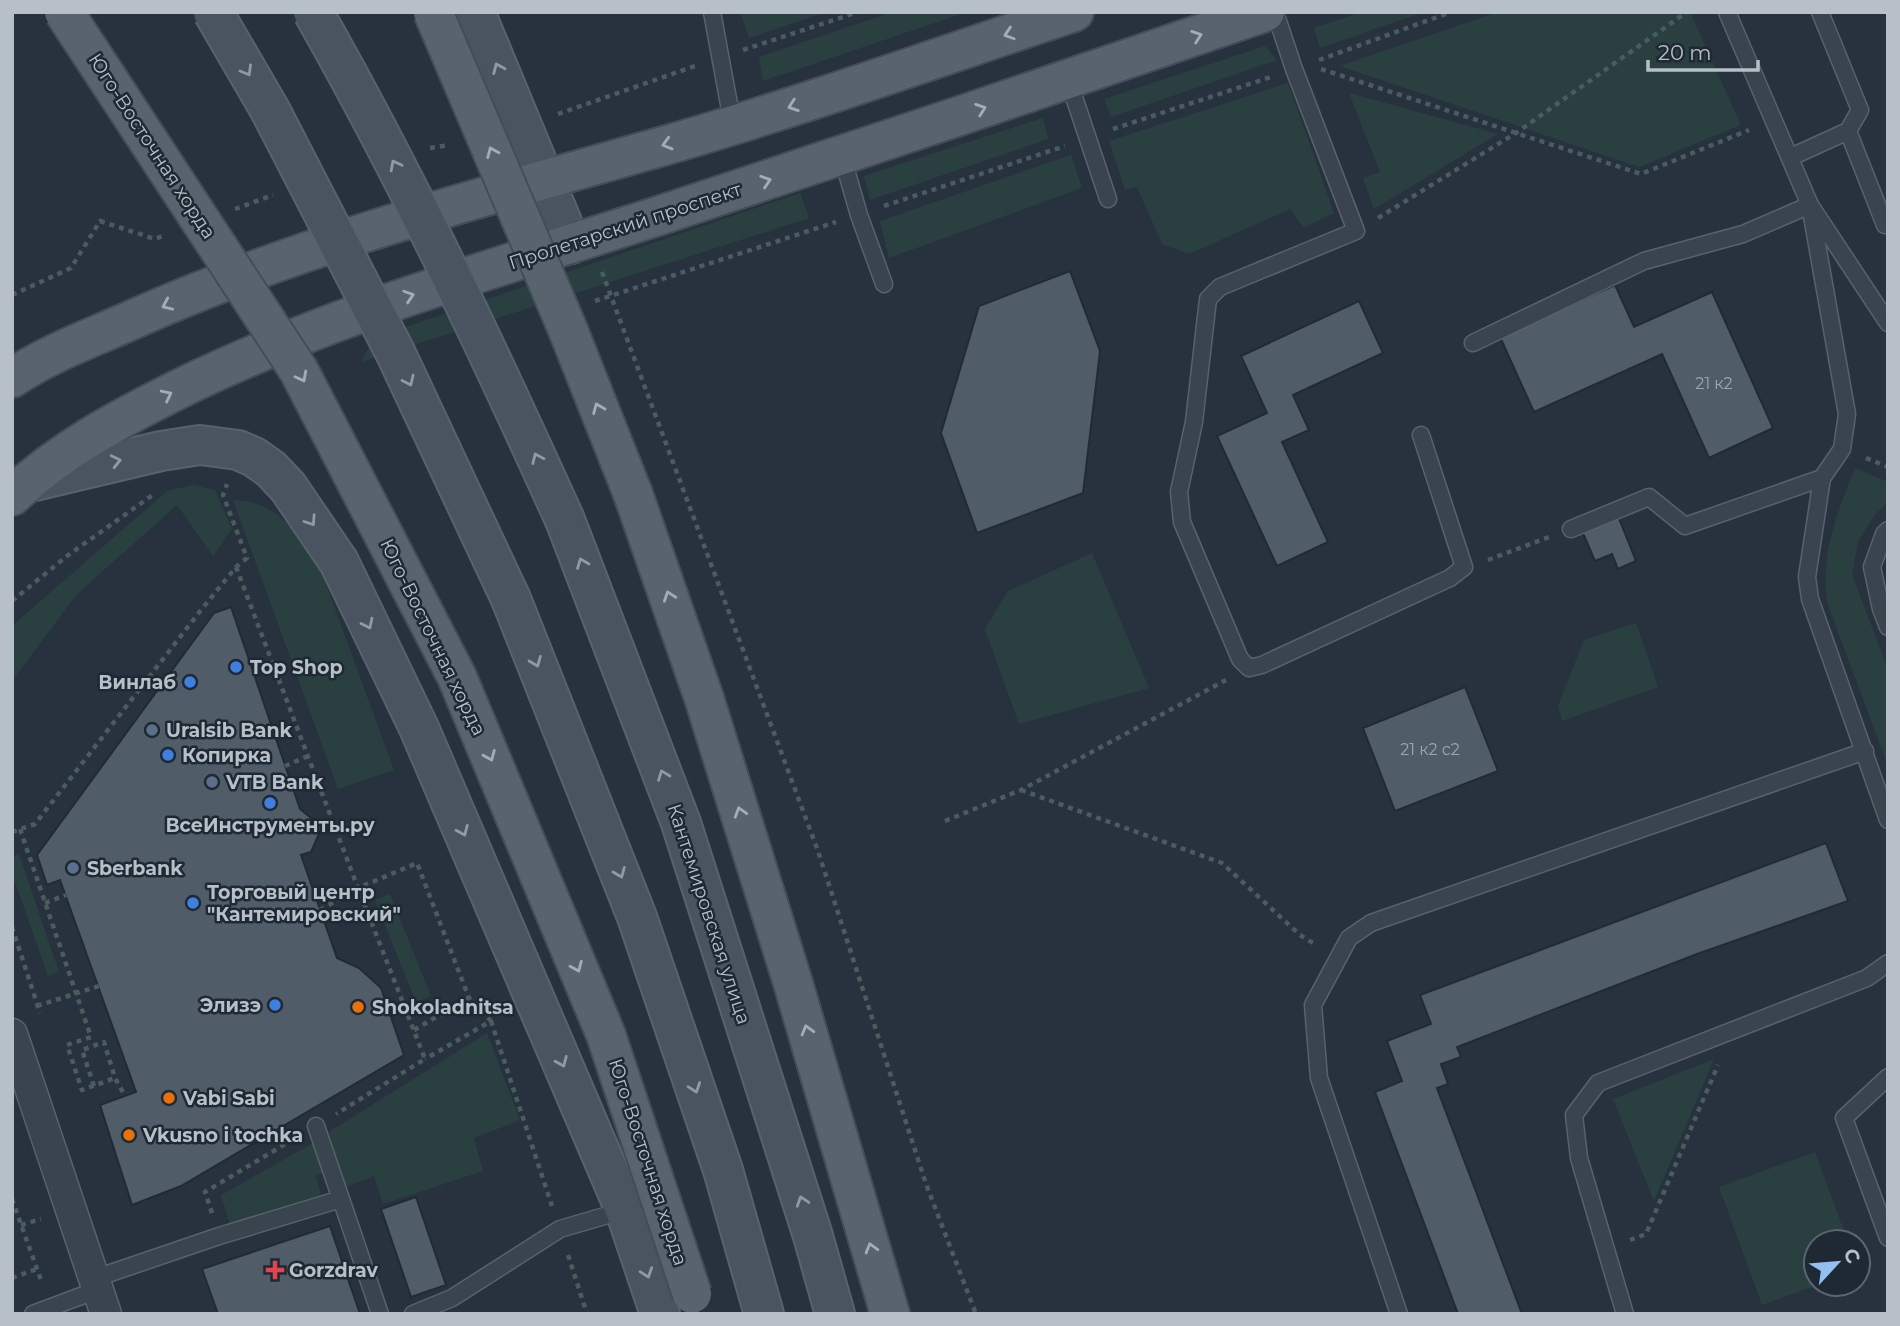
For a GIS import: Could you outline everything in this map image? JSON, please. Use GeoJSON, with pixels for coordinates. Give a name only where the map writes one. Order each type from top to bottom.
{"type":"FeatureCollection","features":[{"type":"Feature","properties":{"kind":"main road","name":"Юго-Восточная хорда"},"geometry":{"type":"LineString","coordinates":[[64,12],[299,370],[457,677],[606,1035],[683,1307]]}},
{"type":"Feature","properties":{"kind":"main road"},"geometry":{"type":"LineString","coordinates":[[213,12],[270,110],[397,354],[511,599],[637,917],[723,1170],[764,1314]]}},
{"type":"Feature","properties":{"kind":"main road","name":"Кантемировская улица"},"geometry":{"type":"LineString","coordinates":[[313,12],[346,69],[472,315],[565,520],[681,823],[813,1236],[835,1314]]}},
{"type":"Feature","properties":{"kind":"main road"},"geometry":{"type":"LineString","coordinates":[[433,12],[568,330],[633,494],[708,711],[789,970],[890,1314]]}},
{"type":"Feature","properties":{"kind":"main road"},"geometry":{"type":"LineString","coordinates":[[474,12],[546,179],[580,241]]}},
{"type":"Feature","properties":{"kind":"main road"},"geometry":{"type":"LineString","coordinates":[[15,375],[180,298],[289,257],[733,126],[1073,12]]}},
{"type":"Feature","properties":{"kind":"main road","name":"Пролетарский проспект"},"geometry":{"type":"LineString","coordinates":[[19,489],[108,425],[236,361],[349,316],[842,156],[1265,12]]}},
{"type":"Feature","properties":{"kind":"main road"},"geometry":{"type":"LineString","coordinates":[[19,489],[161,450],[200,445],[238,450],[254,457],[271,469],[288,487],[339,562],[419,728],[625,1210],[683,1307]]}},
{"type":"Feature","properties":{"kind":"street"},"geometry":{"type":"LineString","coordinates":[[12,1034],[99,1294]]}},
{"type":"Feature","properties":{"kind":"lane"},"geometry":{"type":"LineString","coordinates":[[712,12],[733,126]]}},
{"type":"Feature","properties":{"kind":"lane"},"geometry":{"type":"LineString","coordinates":[[1275,12],[1300,67],[1356,231],[1220,287],[1208,299],[1194,422],[1179,492],[1182,522],[1240,659],[1249,668],[1262,665],[1450,578],[1464,567],[1421,435]]}},
{"type":"Feature","properties":{"kind":"lane"},"geometry":{"type":"LineString","coordinates":[[1727,12],[1810,205],[1847,414],[1842,449],[1822,478],[1807,578],[1810,599],[1888,820]]}},
{"type":"Feature","properties":{"kind":"lane"},"geometry":{"type":"LineString","coordinates":[[1791,157],[1848,131],[1860,110],[1820,12]]}},
{"type":"Feature","properties":{"kind":"lane"},"geometry":{"type":"LineString","coordinates":[[1068,79],[1108,199]]}},
{"type":"Feature","properties":{"kind":"lane"},"geometry":{"type":"LineString","coordinates":[[1848,131],[1885,225]]}},
{"type":"Feature","properties":{"kind":"lane"},"geometry":{"type":"LineString","coordinates":[[842,156],[859,215],[884,284]]}},
{"type":"Feature","properties":{"kind":"lane"},"geometry":{"type":"LineString","coordinates":[[1810,205],[1887,318]]}},
{"type":"Feature","properties":{"kind":"lane"},"geometry":{"type":"LineString","coordinates":[[1473,343],[1644,261],[1743,234],[1810,205]]}},
{"type":"Feature","properties":{"kind":"lane"},"geometry":{"type":"LineString","coordinates":[[1571,529],[1649,498],[1685,526],[1822,478]]}},
{"type":"Feature","properties":{"kind":"lane"},"geometry":{"type":"LineString","coordinates":[[1888,530],[1872,567],[1881,609],[1888,627]]}},
{"type":"Feature","properties":{"kind":"lane"},"geometry":{"type":"LineString","coordinates":[[1398,1314],[1319,1078],[1313,1004],[1349,939],[1371,923],[1865,751]]}},
{"type":"Feature","properties":{"kind":"lane"},"geometry":{"type":"LineString","coordinates":[[1625,1314],[1579,1158],[1574,1115],[1598,1083],[1867,978],[1888,963]]}},
{"type":"Feature","properties":{"kind":"lane"},"geometry":{"type":"LineString","coordinates":[[1888,1077],[1844,1118],[1888,1238]]}},
{"type":"Feature","properties":{"kind":"lane"},"geometry":{"type":"LineString","coordinates":[[316,1126],[380,1314]]}},
{"type":"Feature","properties":{"kind":"lane"},"geometry":{"type":"LineString","coordinates":[[33,1314],[99,1294],[219,1236],[341,1199]]}},
{"type":"Feature","properties":{"kind":"lane"},"geometry":{"type":"LineString","coordinates":[[413,1314],[452,1298],[560,1229],[625,1210]]}},
{"type":"Feature","properties":{"kind":"path"},"geometry":{"type":"LineString","coordinates":[[554,115],[858,12]]}},
{"type":"Feature","properties":{"kind":"path"},"geometry":{"type":"LineString","coordinates":[[585,304],[1300,67],[1451,12]]}},
{"type":"Feature","properties":{"kind":"path"},"geometry":{"type":"LineString","coordinates":[[1356,231],[1516,134],[1687,12]]}},
{"type":"Feature","properties":{"kind":"path"},"geometry":{"type":"LineString","coordinates":[[1300,67],[1641,174],[1775,120]]}},
{"type":"Feature","properties":{"kind":"path"},"geometry":{"type":"LineString","coordinates":[[12,295],[71,268],[100,221]]}},
{"type":"Feature","properties":{"kind":"path"},"geometry":{"type":"LineString","coordinates":[[580,241],[611,296],[818,851],[926,1184],[976,1314]]}},
{"type":"Feature","properties":{"kind":"path"},"geometry":{"type":"LineString","coordinates":[[12,832],[35,824],[236,567],[247,558],[223,495],[230,476]]}},
{"type":"Feature","properties":{"kind":"path"},"geometry":{"type":"LineString","coordinates":[[12,601],[68,556],[162,488]]}},
{"type":"Feature","properties":{"kind":"path"},"geometry":{"type":"LineString","coordinates":[[1487,560],[1539,541]]}},
{"type":"Feature","properties":{"kind":"path"},"geometry":{"type":"LineString","coordinates":[[236,567],[425,1059]]}},
{"type":"Feature","properties":{"kind":"path"},"geometry":{"type":"LineString","coordinates":[[945,821],[1021,790],[1249,668]]}},
{"type":"Feature","properties":{"kind":"path"},"geometry":{"type":"LineString","coordinates":[[285,766],[308,757]]}},
{"type":"Feature","properties":{"kind":"path"},"geometry":{"type":"LineString","coordinates":[[1021,790],[1222,863],[1300,935]]}},
{"type":"Feature","properties":{"kind":"path"},"geometry":{"type":"LineString","coordinates":[[20,829],[91,1037],[67,1045],[82,1090],[115,1078]]}},
{"type":"Feature","properties":{"kind":"path"},"geometry":{"type":"LineString","coordinates":[[320,910],[358,888],[417,863],[469,998],[491,1021],[587,1314]]}},
{"type":"Feature","properties":{"kind":"path"},"geometry":{"type":"LineString","coordinates":[[45,903],[66,895]]}},
{"type":"Feature","properties":{"kind":"path"},"geometry":{"type":"LineString","coordinates":[[37,1006],[99,986]]}},
{"type":"Feature","properties":{"kind":"path"},"geometry":{"type":"LineString","coordinates":[[414,1030],[469,998]]}},
{"type":"Feature","properties":{"kind":"path"},"geometry":{"type":"LineString","coordinates":[[205,1192],[491,1021]]}},
{"type":"Feature","properties":{"kind":"path"},"geometry":{"type":"LineString","coordinates":[[1606,1248],[1646,1234],[1732,1032]]}},
{"type":"Feature","properties":{"kind":"path"},"geometry":{"type":"LineString","coordinates":[[94,1086],[82,1050],[104,1042],[115,1078],[125,1096]]}},
{"type":"Feature","properties":{"kind":"path"},"geometry":{"type":"LineString","coordinates":[[12,1199],[51,1307]]}},
{"type":"Feature","properties":{"kind":"path"},"geometry":{"type":"LineString","coordinates":[[12,1278],[37,1269]]}},
{"type":"Feature","properties":{"kind":"green space"},"geometry":{"type":"Polygon","coordinates":[[[740,12],[826,12],[749,38],[740,12]]]}},
{"type":"Feature","properties":{"kind":"green space"},"geometry":{"type":"Polygon","coordinates":[[[893,12],[967,12],[763,81],[759,57],[893,12]]]}},
{"type":"Feature","properties":{"kind":"green space"},"geometry":{"type":"Polygon","coordinates":[[[1362,12],[1424,12],[1320,48],[1314,28],[1362,12]]]}},
{"type":"Feature","properties":{"kind":"green space"},"geometry":{"type":"Polygon","coordinates":[[[1498,12],[1690,12],[1741,125],[1639,167],[1340,66],[1498,12]]]}},
{"type":"Feature","properties":{"kind":"green space"},"geometry":{"type":"Polygon","coordinates":[[[1265,46],[1277,60],[1111,117],[1104,99],[1265,46]]]}},
{"type":"Feature","properties":{"kind":"green space"},"geometry":{"type":"Polygon","coordinates":[[[1288,83],[1334,213],[1304,228],[1290,209],[1189,254],[1162,244],[1137,187],[1125,190],[1109,141],[1288,83]]]}},
{"type":"Feature","properties":{"kind":"green space"},"geometry":{"type":"Polygon","coordinates":[[[1349,93],[1498,134],[1374,209],[1363,178],[1380,172],[1349,93]]]}},
{"type":"Feature","properties":{"kind":"green space"},"geometry":{"type":"Polygon","coordinates":[[[1043,118],[1048,139],[870,200],[864,176],[1043,118]]]}},
{"type":"Feature","properties":{"kind":"green space"},"geometry":{"type":"Polygon","coordinates":[[[1071,155],[1082,188],[889,258],[880,221],[1071,155]]]}},
{"type":"Feature","properties":{"kind":"green space"},"geometry":{"type":"Polygon","coordinates":[[[800,193],[809,218],[361,362],[376,342],[397,330],[800,193]]]}},
{"type":"Feature","properties":{"kind":"green space"},"geometry":{"type":"Polygon","coordinates":[[[1855,468],[1888,482],[1888,503],[1876,513],[1858,542],[1852,575],[1888,669],[1888,766],[1828,605],[1826,587],[1831,535],[1855,468]]]}},
{"type":"Feature","properties":{"kind":"green space"},"geometry":{"type":"Polygon","coordinates":[[[193,485],[215,490],[232,529],[213,556],[177,505],[76,595],[12,681],[12,626],[167,491],[193,485]]]}},
{"type":"Feature","properties":{"kind":"green space"},"geometry":{"type":"Polygon","coordinates":[[[233,500],[261,505],[284,520],[319,565],[394,770],[338,789],[233,500]]]}},
{"type":"Feature","properties":{"kind":"green space"},"geometry":{"type":"Polygon","coordinates":[[[1092,553],[1149,688],[1019,724],[985,629],[1008,591],[1092,553]]]}},
{"type":"Feature","properties":{"kind":"green space"},"geometry":{"type":"Polygon","coordinates":[[[1636,623],[1658,687],[1562,721],[1558,706],[1584,640],[1636,623]]]}},
{"type":"Feature","properties":{"kind":"green space"},"geometry":{"type":"Polygon","coordinates":[[[19,854],[59,972],[48,976],[12,873],[12,856],[19,854]]]}},
{"type":"Feature","properties":{"kind":"green space"},"geometry":{"type":"Polygon","coordinates":[[[390,894],[431,996],[416,1002],[375,900],[390,894]]]}},
{"type":"Feature","properties":{"kind":"green space"},"geometry":{"type":"Polygon","coordinates":[[[487,1033],[520,1120],[474,1138],[483,1171],[383,1204],[374,1176],[343,1188],[329,1132],[487,1033]]]}},
{"type":"Feature","properties":{"kind":"green space"},"geometry":{"type":"Polygon","coordinates":[[[1714,1059],[1654,1201],[1613,1099],[1714,1059]]]}},
{"type":"Feature","properties":{"kind":"green space"},"geometry":{"type":"Polygon","coordinates":[[[315,1142],[327,1171],[316,1176],[321,1195],[230,1224],[221,1195],[315,1142]]]}},
{"type":"Feature","properties":{"kind":"green space"},"geometry":{"type":"Polygon","coordinates":[[[1815,1152],[1843,1228],[1802,1228],[1802,1291],[1762,1305],[1719,1187],[1815,1152]]]}},
{"type":"Feature","properties":{"kind":"building"},"geometry":{"type":"Polygon","coordinates":[[[1070,271],[1100,351],[1083,493],[977,533],[941,433],[979,306],[1070,271]]]}},
{"type":"Feature","properties":{"kind":"building"},"geometry":{"type":"Polygon","coordinates":[[[1615,285],[1634,327],[1712,292],[1773,428],[1709,458],[1662,354],[1534,412],[1500,337],[1615,285]]]}},
{"type":"Feature","properties":{"kind":"building"},"geometry":{"type":"Polygon","coordinates":[[[1359,301],[1383,353],[1293,395],[1309,430],[1282,442],[1328,542],[1277,566],[1217,436],[1267,413],[1241,356],[1359,301]]]}},
{"type":"Feature","properties":{"kind":"building"},"geometry":{"type":"Polygon","coordinates":[[[1618,516],[1636,561],[1618,569],[1612,554],[1595,561],[1582,531],[1618,516]]]}},
{"type":"Feature","properties":{"kind":"building","name":"Торговый центр \"Кантемировский\""},"geometry":{"type":"Polygon","coordinates":[[[231,607],[300,809],[322,827],[311,852],[301,855],[337,958],[359,968],[381,988],[404,1055],[181,1186],[132,1205],[100,1105],[136,1092],[60,880],[47,885],[37,855],[214,613],[231,607]]]}},
{"type":"Feature","properties":{"kind":"building"},"geometry":{"type":"Polygon","coordinates":[[[1465,687],[1498,771],[1395,811],[1363,728],[1465,687]]]}},
{"type":"Feature","properties":{"kind":"building"},"geometry":{"type":"Polygon","coordinates":[[[1826,843],[1848,901],[1697,954],[1457,1047],[1461,1057],[1441,1064],[1448,1084],[1437,1088],[1522,1314],[1458,1314],[1375,1092],[1402,1081],[1387,1041],[1431,1024],[1420,995],[1826,843]]]}},
{"type":"Feature","properties":{"kind":"building"},"geometry":{"type":"Polygon","coordinates":[[[416,1197],[446,1285],[411,1297],[381,1209],[416,1197]]]}},
{"type":"Feature","properties":{"kind":"building"},"geometry":{"type":"Polygon","coordinates":[[[330,1226],[360,1314],[218,1314],[202,1269],[330,1226]]]}},
{"type":"Feature","properties":{"kind":"place","name":"Top Shop"},"geometry":{"type":"Point","coordinates":[236,667]}},
{"type":"Feature","properties":{"kind":"place","name":"Винлаб"},"geometry":{"type":"Point","coordinates":[190,682]}},
{"type":"Feature","properties":{"kind":"place","name":"Uralsib Bank"},"geometry":{"type":"Point","coordinates":[152,730]}},
{"type":"Feature","properties":{"kind":"place","name":"Копирка"},"geometry":{"type":"Point","coordinates":[168,755]}},
{"type":"Feature","properties":{"kind":"place","name":"VTB Bank"},"geometry":{"type":"Point","coordinates":[212,782]}},
{"type":"Feature","properties":{"kind":"place","name":"ВсеИнструменты.ру"},"geometry":{"type":"Point","coordinates":[270,803]}},
{"type":"Feature","properties":{"kind":"place","name":"Sberbank"},"geometry":{"type":"Point","coordinates":[73,868]}},
{"type":"Feature","properties":{"kind":"place","name":"Торговый центр \"Кантемировский\""},"geometry":{"type":"Point","coordinates":[193,903]}},
{"type":"Feature","properties":{"kind":"place","name":"Элизэ"},"geometry":{"type":"Point","coordinates":[275,1005]}},
{"type":"Feature","properties":{"kind":"place","name":"Shokoladnitsa"},"geometry":{"type":"Point","coordinates":[358,1007]}},
{"type":"Feature","properties":{"kind":"place","name":"Vabi Sabi"},"geometry":{"type":"Point","coordinates":[169,1098]}},
{"type":"Feature","properties":{"kind":"place","name":"Vkusno i tochka"},"geometry":{"type":"Point","coordinates":[129,1135]}},
{"type":"Feature","properties":{"kind":"place","name":"Gorzdrav"},"geometry":{"type":"Point","coordinates":[275,1270]}}]}
